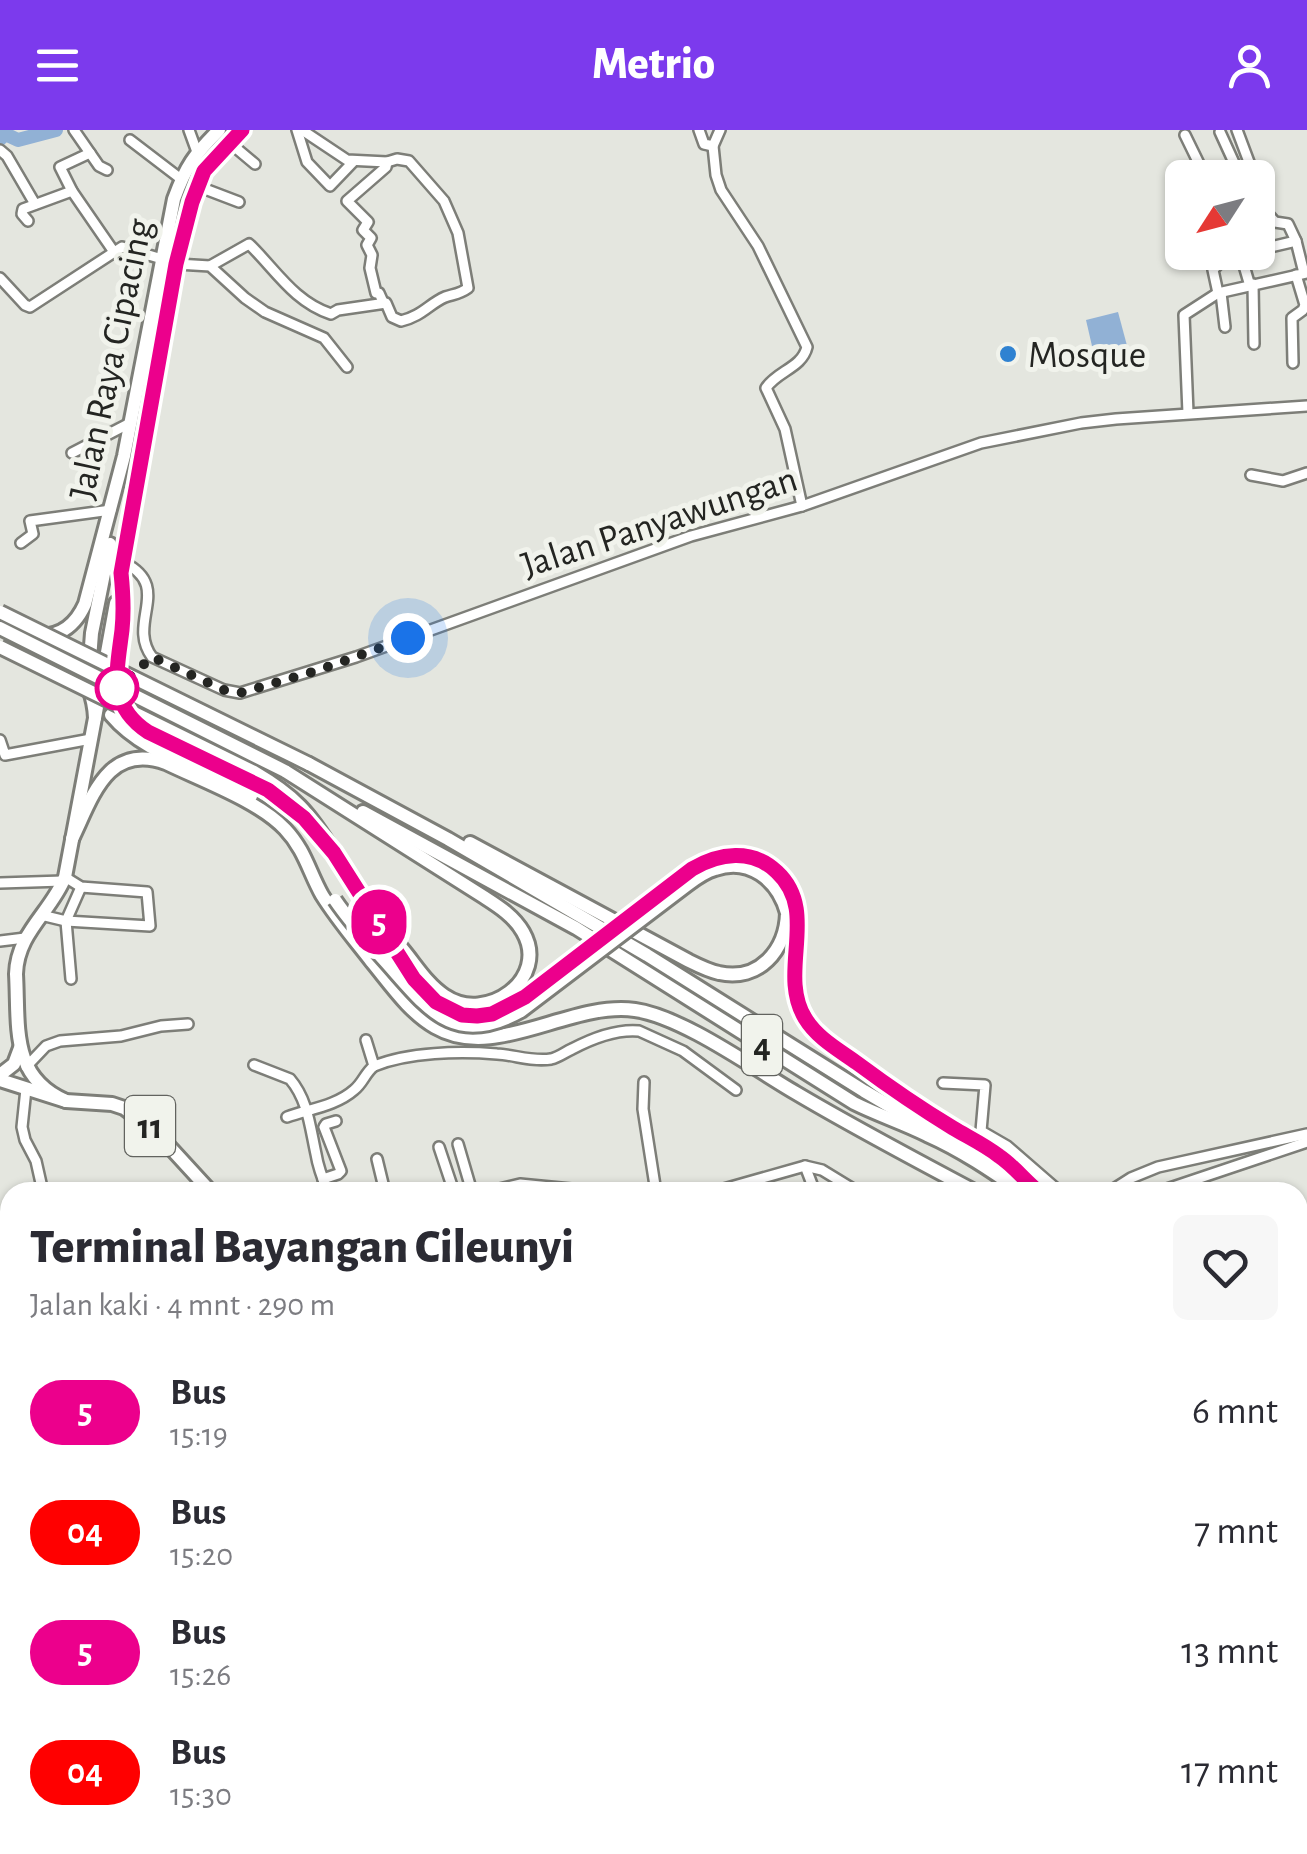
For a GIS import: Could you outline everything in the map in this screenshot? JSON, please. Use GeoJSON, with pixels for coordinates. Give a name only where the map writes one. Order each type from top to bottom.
{"type":"FeatureCollection","features":[{"type":"Feature","properties":{"kind":"highway","name":"Jalan Raya Cipacing"},"geometry":{"type":"LineString","coordinates":[[24,633],[46,637],[58,634],[74,623],[82,611],[132,422],[174,199],[186,167],[219,130]]}},
{"type":"Feature","properties":{"kind":"highway","name":"Jalan Raya Cipacing"},"geometry":{"type":"LineString","coordinates":[[64,879],[176,264],[204,171],[242,130]]}},
{"type":"Feature","properties":{"kind":"highway"},"geometry":{"type":"LineString","coordinates":[[90,660],[92,632],[122,492],[124,456]]}},
{"type":"Feature","properties":{"kind":"highway"},"geometry":{"type":"LineString","coordinates":[[122,568],[123,613],[116,664],[118,692],[132,720],[156,736],[268,790],[304,818],[334,853]]}},
{"type":"Feature","properties":{"kind":"highway"},"geometry":{"type":"LineString","coordinates":[[0,612],[309,764],[507,875],[720,974],[744,974],[770,960],[784,938],[792,912]]}},
{"type":"Feature","properties":{"kind":"highway"},"geometry":{"type":"LineString","coordinates":[[0,620],[75,667],[92,695],[95,718]]}},
{"type":"Feature","properties":{"kind":"highway","name":"4"},"geometry":{"type":"LineString","coordinates":[[0,628],[442,853],[507,875],[647,956],[864,1092],[958,1138],[1019,1182]]}},
{"type":"Feature","properties":{"kind":"highway"},"geometry":{"type":"LineString","coordinates":[[0,647],[271,782],[300,803],[424,992],[462,1015],[492,1014],[525,997],[692,869],[719,856],[734,854],[764,862],[785,881],[792,894],[798,941],[794,983],[798,1002],[815,1031],[875,1076],[1002,1157],[1023,1182]]}},
{"type":"Feature","properties":{"kind":"highway"},"geometry":{"type":"LineString","coordinates":[[111,715],[168,760],[257,807],[282,826],[352,925],[414,996],[433,1013],[460,1024],[492,1024],[521,1011],[687,885],[716,868],[746,866],[758,872],[777,888],[792,912]]}},
{"type":"Feature","properties":{"kind":"highway"},"geometry":{"type":"LineString","coordinates":[[72,839],[99,784],[116,765],[134,758],[168,760]]}},
{"type":"Feature","properties":{"kind":"highway"},"geometry":{"type":"LineString","coordinates":[[86,763],[108,772]]}},
{"type":"Feature","properties":{"kind":"highway"},"geometry":{"type":"LineString","coordinates":[[285,771],[502,908],[528,940],[528,966],[515,989],[504,998],[478,1006],[454,1002],[432,986],[378,922]]}},
{"type":"Feature","properties":{"kind":"highway"},"geometry":{"type":"LineString","coordinates":[[314,873],[339,919],[410,1007],[422,1019],[453,1035],[506,1035],[601,1010],[656,1015],[957,1182]]}},
{"type":"Feature","properties":{"kind":"highway"},"geometry":{"type":"LineString","coordinates":[[64,879],[25,938],[16,963],[20,1046],[26,1067],[40,1086],[66,1102]]}},
{"type":"Feature","properties":{"kind":"highway"},"geometry":{"type":"LineString","coordinates":[[0,1077],[14,1064],[20,1046]]}},
{"type":"Feature","properties":{"kind":"highway","name":"11"},"geometry":{"type":"LineString","coordinates":[[0,1077],[66,1102],[112,1104],[135,1114],[202,1182]]}},
{"type":"Feature","properties":{"kind":"street"},"geometry":{"type":"LineString","coordinates":[[74,130],[99,166],[107,170]]}},
{"type":"Feature","properties":{"kind":"street"},"geometry":{"type":"LineString","coordinates":[[189,130],[197,152]]}},
{"type":"Feature","properties":{"kind":"street"},"geometry":{"type":"LineString","coordinates":[[300,130],[307,162],[330,186],[353,162]]}},
{"type":"Feature","properties":{"kind":"street"},"geometry":{"type":"LineString","coordinates":[[300,130],[338,157],[353,162],[387,162],[397,158],[409,161],[444,201],[458,233],[469,285],[462,293],[401,322],[376,294],[370,268],[372,255],[366,245],[371,238],[364,230],[368,222],[348,200],[387,162]]}},
{"type":"Feature","properties":{"kind":"street"},"geometry":{"type":"LineString","coordinates":[[699,130],[704,144],[713,146]]}},
{"type":"Feature","properties":{"kind":"street"},"geometry":{"type":"LineString","coordinates":[[720,130],[713,146],[721,190],[758,246],[807,347],[803,359],[770,380],[766,388],[785,428],[802,506]]}},
{"type":"Feature","properties":{"kind":"street"},"geometry":{"type":"LineString","coordinates":[[1237,130],[1248,160]]}},
{"type":"Feature","properties":{"kind":"street"},"geometry":{"type":"LineString","coordinates":[[1220,132],[1233,160]]}},
{"type":"Feature","properties":{"kind":"street"},"geometry":{"type":"LineString","coordinates":[[1185,135],[1197,160]]}},
{"type":"Feature","properties":{"kind":"street"},"geometry":{"type":"LineString","coordinates":[[130,140],[182,179]]}},
{"type":"Feature","properties":{"kind":"street"},"geometry":{"type":"LineString","coordinates":[[230,142],[255,164]]}},
{"type":"Feature","properties":{"kind":"street"},"geometry":{"type":"LineString","coordinates":[[0,150],[35,204]]}},
{"type":"Feature","properties":{"kind":"street"},"geometry":{"type":"LineString","coordinates":[[90,153],[60,166],[72,192],[114,252]]}},
{"type":"Feature","properties":{"kind":"street"},"geometry":{"type":"LineString","coordinates":[[197,186],[239,202]]}},
{"type":"Feature","properties":{"kind":"street"},"geometry":{"type":"LineString","coordinates":[[28,221],[21,211],[72,192]]}},
{"type":"Feature","properties":{"kind":"street"},"geometry":{"type":"LineString","coordinates":[[1275,222],[1288,224],[1296,241],[1302,274],[1303,310],[1292,318],[1293,363]]}},
{"type":"Feature","properties":{"kind":"street"},"geometry":{"type":"LineString","coordinates":[[1275,246],[1296,241]]}},
{"type":"Feature","properties":{"kind":"street"},"geometry":{"type":"LineString","coordinates":[[176,264],[210,266],[249,244],[293,293],[318,310],[330,314],[383,302]]}},
{"type":"Feature","properties":{"kind":"street"},"geometry":{"type":"LineString","coordinates":[[0,278],[27,307],[126,247],[162,259]]}},
{"type":"Feature","properties":{"kind":"street"},"geometry":{"type":"LineString","coordinates":[[210,266],[265,312],[324,338],[347,368]]}},
{"type":"Feature","properties":{"kind":"street"},"geometry":{"type":"LineString","coordinates":[[1212,270],[1224,327]]}},
{"type":"Feature","properties":{"kind":"street"},"geometry":{"type":"LineString","coordinates":[[1248,270],[1254,344]]}},
{"type":"Feature","properties":{"kind":"street"},"geometry":{"type":"LineString","coordinates":[[1188,412],[1184,316],[1219,293],[1302,274]]}},
{"type":"Feature","properties":{"kind":"street","name":"Jalan Panyawungan"},"geometry":{"type":"LineString","coordinates":[[122,568],[133,567],[146,580],[149,592],[142,636],[152,657],[224,690],[240,693],[356,657],[691,536],[802,506],[981,444],[1081,424],[1188,412],[1307,406]]}},
{"type":"Feature","properties":{"kind":"street"},"geometry":{"type":"LineString","coordinates":[[72,453],[132,422]]}},
{"type":"Feature","properties":{"kind":"street"},"geometry":{"type":"LineString","coordinates":[[1250,476],[1283,481],[1307,474]]}},
{"type":"Feature","properties":{"kind":"street"},"geometry":{"type":"LineString","coordinates":[[20,543],[33,534],[30,521],[111,510]]}},
{"type":"Feature","properties":{"kind":"street"},"geometry":{"type":"LineString","coordinates":[[0,740],[4,756],[91,739]]}},
{"type":"Feature","properties":{"kind":"street"},"geometry":{"type":"LineString","coordinates":[[0,883],[64,879],[80,887],[147,892],[150,926],[66,922],[41,915]]}},
{"type":"Feature","properties":{"kind":"street"},"geometry":{"type":"LineString","coordinates":[[71,979],[66,922],[80,887]]}},
{"type":"Feature","properties":{"kind":"street"},"geometry":{"type":"LineString","coordinates":[[0,941],[25,938]]}},
{"type":"Feature","properties":{"kind":"street"},"geometry":{"type":"LineString","coordinates":[[26,1067],[46,1046],[60,1041],[188,1024]]}},
{"type":"Feature","properties":{"kind":"street"},"geometry":{"type":"LineString","coordinates":[[287,1117],[356,1090],[367,1071],[391,1059],[466,1052],[552,1058],[592,1040],[638,1030],[683,1051],[736,1090]]}},
{"type":"Feature","properties":{"kind":"street"},"geometry":{"type":"LineString","coordinates":[[366,1040],[374,1066]]}},
{"type":"Feature","properties":{"kind":"street"},"geometry":{"type":"LineString","coordinates":[[254,1065],[290,1078],[308,1111],[324,1182]]}},
{"type":"Feature","properties":{"kind":"street"},"geometry":{"type":"LineString","coordinates":[[644,1082],[655,1182]]}},
{"type":"Feature","properties":{"kind":"street"},"geometry":{"type":"LineString","coordinates":[[943,1083],[985,1084],[981,1131],[1007,1146],[1048,1182]]}},
{"type":"Feature","properties":{"kind":"street"},"geometry":{"type":"LineString","coordinates":[[26,1089],[22,1127],[40,1182]]}},
{"type":"Feature","properties":{"kind":"street"},"geometry":{"type":"LineString","coordinates":[[323,1179],[341,1171],[324,1128],[336,1121]]}},
{"type":"Feature","properties":{"kind":"street"},"geometry":{"type":"LineString","coordinates":[[1126,1182],[1158,1167],[1307,1134]]}},
{"type":"Feature","properties":{"kind":"street"},"geometry":{"type":"LineString","coordinates":[[1188,1182],[1307,1142]]}},
{"type":"Feature","properties":{"kind":"street"},"geometry":{"type":"LineString","coordinates":[[458,1144],[469,1182]]}},
{"type":"Feature","properties":{"kind":"street"},"geometry":{"type":"LineString","coordinates":[[438,1148],[450,1182]]}},
{"type":"Feature","properties":{"kind":"street"},"geometry":{"type":"LineString","coordinates":[[377,1159],[382,1182]]}},
{"type":"Feature","properties":{"kind":"street"},"geometry":{"type":"LineString","coordinates":[[746,1182],[805,1166],[822,1170],[842,1182]]}},
{"type":"Feature","properties":{"kind":"street"},"geometry":{"type":"LineString","coordinates":[[805,1166],[811,1182]]}},
{"type":"Feature","properties":{"kind":"water"},"geometry":{"type":"Polygon","coordinates":[[[1118,312],[1129,353],[1095,359],[1086,320],[1118,312]]]}},
{"type":"Feature","properties":{"kind":"waterway"},"geometry":{"type":"LineString","coordinates":[[0,139],[5,134],[18,140],[56,130]]}},
{"type":"Feature","properties":{"kind":"bus line","name":"5"},"geometry":{"type":"LineString","coordinates":[[242,130],[204,171],[176,264],[121,573],[123,613],[116,674],[127,714],[148,732],[268,790],[304,818],[334,853],[414,979],[436,1002],[462,1015],[492,1014],[508,1008],[706,860],[734,854],[764,862],[785,881],[792,894],[798,923],[794,983],[798,1002],[815,1031],[875,1076],[1002,1157],[1028,1182]]}},
{"type":"Feature","properties":{"kind":"place","name":"Mosque"},"geometry":{"type":"Point","coordinates":[1008,354]}},
{"type":"Feature","properties":{"kind":"route"},"geometry":{"type":"LineString","coordinates":[[117,688],[152,657],[224,690],[240,693],[408,638]]}}]}
